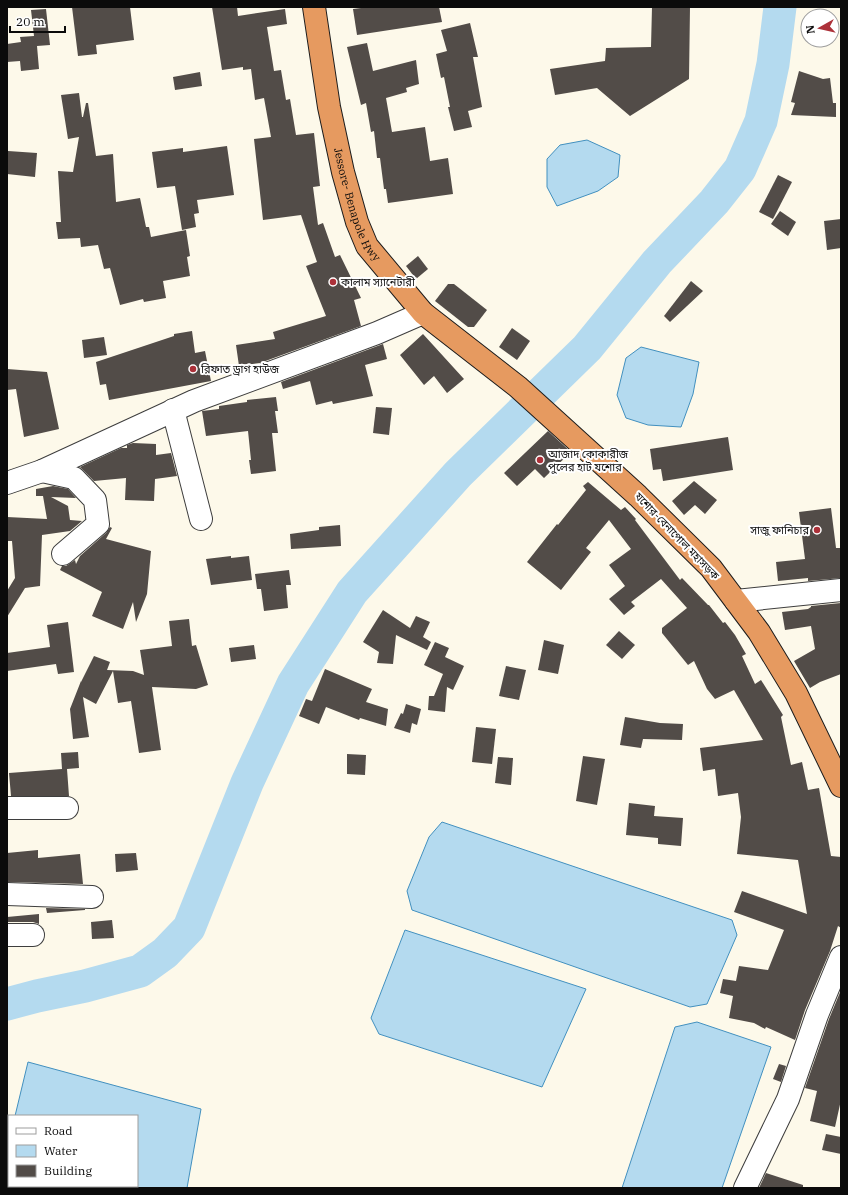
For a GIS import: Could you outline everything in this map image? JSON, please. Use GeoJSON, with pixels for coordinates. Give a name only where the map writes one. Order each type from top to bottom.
{"type":"FeatureCollection","features":[{"type":"Feature","properties":{"kind":"highway","name":"Jessore- Benapole Hwy"},"geometry":{"type":"LineString","coordinates":[[314,7],[329,106],[343,172],[357,222],[367,246],[423,313],[518,387]]}},
{"type":"Feature","properties":{"kind":"highway","name":"যশোর-বেনাপোল মহাসড়ক"},"geometry":{"type":"LineString","coordinates":[[518,387],[638,496],[705,563],[759,632],[796,693],[841,786]]}},
{"type":"Feature","properties":{"kind":"street"},"geometry":{"type":"LineString","coordinates":[[7,483],[42,471],[194,401],[377,332],[423,313]]}},
{"type":"Feature","properties":{"kind":"street"},"geometry":{"type":"LineString","coordinates":[[173,410],[202,519]]}},
{"type":"Feature","properties":{"kind":"street"},"geometry":{"type":"LineString","coordinates":[[42,471],[74,478],[95,500],[98,524],[62,554]]}},
{"type":"Feature","properties":{"kind":"street"},"geometry":{"type":"LineString","coordinates":[[736,602],[841,590]]}},
{"type":"Feature","properties":{"kind":"street"},"geometry":{"type":"LineString","coordinates":[[7,808],[67,808]]}},
{"type":"Feature","properties":{"kind":"street"},"geometry":{"type":"LineString","coordinates":[[7,894],[92,896]]}},
{"type":"Feature","properties":{"kind":"street"},"geometry":{"type":"LineString","coordinates":[[7,935],[33,935]]}},
{"type":"Feature","properties":{"kind":"street"},"geometry":{"type":"LineString","coordinates":[[745,1188],[788,1099],[816,1016],[841,957]]}},
{"type":"Feature","properties":{"kind":"water"},"geometry":{"type":"Polygon","coordinates":[[[587,140],[620,155],[618,177],[598,191],[557,206],[547,187],[547,159],[560,145],[587,140]]]}},
{"type":"Feature","properties":{"kind":"water"},"geometry":{"type":"Polygon","coordinates":[[[641,347],[699,362],[693,394],[681,427],[648,425],[626,418],[617,395],[626,358],[641,347]]]}},
{"type":"Feature","properties":{"kind":"water"},"geometry":{"type":"Polygon","coordinates":[[[442,822],[732,920],[737,935],[707,1004],[690,1007],[412,910],[407,891],[429,837],[442,822]]]}},
{"type":"Feature","properties":{"kind":"water"},"geometry":{"type":"Polygon","coordinates":[[[405,930],[586,989],[542,1087],[379,1034],[371,1018],[405,930]]]}},
{"type":"Feature","properties":{"kind":"water"},"geometry":{"type":"Polygon","coordinates":[[[697,1022],[771,1047],[722,1188],[622,1188],[675,1027],[697,1022]]]}},
{"type":"Feature","properties":{"kind":"water"},"geometry":{"type":"Polygon","coordinates":[[[28,1062],[201,1109],[187,1188],[7,1188],[8,1146],[8,1187],[138,1187],[138,1115],[15,1115],[28,1062]]]}},
{"type":"Feature","properties":{"kind":"building"},"geometry":{"type":"Polygon","coordinates":[[[72,7],[130,7],[134,40],[96,45],[97,54],[78,56],[72,7]]]}},
{"type":"Feature","properties":{"kind":"building"},"geometry":{"type":"Polygon","coordinates":[[[212,7],[237,7],[238,16],[285,9],[287,24],[267,27],[274,71],[281,70],[286,100],[290,99],[296,135],[314,133],[320,186],[313,187],[318,225],[323,223],[335,257],[340,255],[361,298],[354,300],[361,326],[260,363],[239,366],[236,345],[275,339],[273,332],[326,316],[306,266],[317,262],[301,215],[263,220],[254,139],[271,137],[264,98],[255,100],[251,69],[243,70],[243,67],[222,70],[212,7]]]}},
{"type":"Feature","properties":{"kind":"building"},"geometry":{"type":"Polygon","coordinates":[[[369,7],[439,7],[442,22],[357,35],[353,9],[369,7]]]}},
{"type":"Feature","properties":{"kind":"building"},"geometry":{"type":"Polygon","coordinates":[[[652,7],[690,7],[689,79],[630,116],[597,88],[555,95],[550,69],[605,61],[606,48],[651,47],[652,7]]]}},
{"type":"Feature","properties":{"kind":"building"},"geometry":{"type":"Polygon","coordinates":[[[46,9],[50,45],[37,46],[39,69],[21,71],[20,61],[7,62],[7,44],[21,42],[20,37],[34,36],[31,10],[46,9]]]}},
{"type":"Feature","properties":{"kind":"building"},"geometry":{"type":"Polygon","coordinates":[[[470,23],[478,57],[473,57],[482,107],[468,111],[472,127],[454,131],[448,107],[450,107],[444,77],[441,78],[436,54],[447,51],[441,30],[470,23]]]}},
{"type":"Feature","properties":{"kind":"building"},"geometry":{"type":"Polygon","coordinates":[[[367,43],[373,71],[416,60],[419,84],[406,88],[407,92],[386,98],[392,132],[425,127],[430,161],[448,158],[453,194],[388,203],[386,189],[384,189],[380,158],[377,158],[374,131],[371,132],[366,103],[361,105],[347,47],[367,43]]]}},
{"type":"Feature","properties":{"kind":"building"},"geometry":{"type":"Polygon","coordinates":[[[799,71],[823,79],[830,78],[833,103],[836,103],[836,117],[791,115],[795,103],[791,102],[799,71]]]}},
{"type":"Feature","properties":{"kind":"building"},"geometry":{"type":"Polygon","coordinates":[[[200,72],[202,86],[175,90],[173,77],[200,72]]]}},
{"type":"Feature","properties":{"kind":"building"},"geometry":{"type":"Polygon","coordinates":[[[79,93],[82,117],[86,103],[88,103],[96,156],[113,154],[116,202],[140,198],[146,227],[149,227],[151,237],[186,230],[190,256],[187,257],[190,276],[163,281],[166,298],[144,302],[143,299],[120,305],[110,268],[104,269],[98,245],[81,247],[80,238],[58,239],[56,222],[61,222],[58,171],[73,172],[79,137],[68,139],[61,95],[79,93]]]}},
{"type":"Feature","properties":{"kind":"building"},"geometry":{"type":"Polygon","coordinates":[[[227,146],[234,195],[197,200],[199,213],[194,214],[196,227],[182,230],[175,186],[157,188],[152,152],[183,148],[183,152],[227,146]]]}},
{"type":"Feature","properties":{"kind":"building"},"geometry":{"type":"Polygon","coordinates":[[[8,151],[37,153],[35,177],[7,174],[8,151]]]}},
{"type":"Feature","properties":{"kind":"building"},"geometry":{"type":"Polygon","coordinates":[[[778,175],[792,182],[773,219],[759,212],[778,175]]]}},
{"type":"Feature","properties":{"kind":"building"},"geometry":{"type":"Polygon","coordinates":[[[780,211],[796,222],[788,236],[771,224],[780,211]]]}},
{"type":"Feature","properties":{"kind":"building"},"geometry":{"type":"Polygon","coordinates":[[[841,219],[841,248],[827,250],[824,221],[841,219]]]}},
{"type":"Feature","properties":{"kind":"building"},"geometry":{"type":"Polygon","coordinates":[[[418,256],[428,269],[416,279],[406,266],[418,256]]]}},
{"type":"Feature","properties":{"kind":"building"},"geometry":{"type":"Polygon","coordinates":[[[691,281],[703,291],[670,322],[664,316],[691,281]]]}},
{"type":"Feature","properties":{"kind":"building"},"geometry":{"type":"Polygon","coordinates":[[[448,284],[454,284],[487,310],[474,327],[468,327],[435,301],[448,284]]]}},
{"type":"Feature","properties":{"kind":"building"},"geometry":{"type":"Polygon","coordinates":[[[512,328],[530,341],[517,360],[499,347],[512,328]]]}},
{"type":"Feature","properties":{"kind":"building"},"geometry":{"type":"Polygon","coordinates":[[[192,331],[195,353],[205,351],[211,381],[109,400],[106,384],[100,385],[96,362],[174,336],[174,334],[192,331]]]}},
{"type":"Feature","properties":{"kind":"building"},"geometry":{"type":"Polygon","coordinates":[[[423,334],[464,379],[447,393],[434,376],[424,385],[400,355],[423,334]]]}},
{"type":"Feature","properties":{"kind":"building"},"geometry":{"type":"Polygon","coordinates":[[[104,337],[107,355],[84,358],[82,340],[104,337]]]}},
{"type":"Feature","properties":{"kind":"building"},"geometry":{"type":"Polygon","coordinates":[[[383,344],[387,359],[365,365],[373,396],[333,404],[332,401],[316,405],[310,381],[283,389],[281,382],[383,344]]]}},
{"type":"Feature","properties":{"kind":"building"},"geometry":{"type":"Polygon","coordinates":[[[7,369],[47,372],[59,429],[24,437],[16,389],[7,390],[7,369]]]}},
{"type":"Feature","properties":{"kind":"building"},"geometry":{"type":"Polygon","coordinates":[[[276,397],[278,411],[275,411],[278,433],[272,433],[276,471],[251,474],[248,431],[206,436],[202,411],[219,409],[219,406],[247,402],[247,400],[276,397]]]}},
{"type":"Feature","properties":{"kind":"building"},"geometry":{"type":"Polygon","coordinates":[[[376,407],[392,408],[389,435],[373,433],[376,407]]]}},
{"type":"Feature","properties":{"kind":"building","name":"আজাদ কোকারীজ পুলের হাট যশোর"},"geometry":{"type":"Polygon","coordinates":[[[548,431],[571,452],[544,478],[535,469],[517,486],[504,473],[548,431]]]}},
{"type":"Feature","properties":{"kind":"building"},"geometry":{"type":"Polygon","coordinates":[[[728,437],[733,470],[663,481],[661,469],[653,470],[650,449],[728,437]]]}},
{"type":"Feature","properties":{"kind":"building"},"geometry":{"type":"Polygon","coordinates":[[[133,443],[156,444],[156,455],[171,453],[177,476],[155,479],[154,501],[125,500],[126,478],[94,481],[80,467],[121,448],[127,448],[127,445],[133,443]]]}},
{"type":"Feature","properties":{"kind":"building"},"geometry":{"type":"Polygon","coordinates":[[[694,481],[717,500],[705,514],[695,505],[684,515],[672,501],[694,481]]]}},
{"type":"Feature","properties":{"kind":"building"},"geometry":{"type":"Polygon","coordinates":[[[588,482],[621,510],[625,507],[636,519],[635,520],[680,580],[682,578],[709,605],[723,623],[725,622],[735,635],[746,654],[742,656],[755,684],[761,680],[783,715],[781,717],[791,765],[802,762],[808,790],[819,788],[831,856],[841,857],[841,928],[838,926],[830,951],[805,1010],[795,1040],[766,1027],[765,1029],[754,1023],[729,1018],[733,996],[720,993],[723,979],[736,981],[739,966],[768,970],[784,930],[734,912],[742,891],[807,914],[798,860],[737,854],[741,817],[738,793],[718,796],[715,769],[703,771],[700,748],[763,740],[734,690],[715,699],[707,689],[694,661],[688,665],[662,633],[662,628],[687,608],[661,579],[631,602],[635,606],[624,615],[609,599],[625,586],[609,565],[631,549],[609,520],[586,548],[591,552],[561,590],[527,562],[586,490],[583,486],[588,482]]]}},
{"type":"Feature","properties":{"kind":"building"},"geometry":{"type":"Polygon","coordinates":[[[53,486],[68,489],[76,498],[51,497],[68,506],[70,520],[82,521],[70,531],[42,535],[40,586],[25,588],[7,617],[7,591],[15,578],[12,541],[7,541],[7,517],[47,519],[43,496],[36,496],[36,489],[53,486]]]}},
{"type":"Feature","properties":{"kind":"building","name":"সাজু ফানিচার"},"geometry":{"type":"Polygon","coordinates":[[[831,508],[836,548],[841,548],[841,578],[808,581],[808,578],[778,581],[776,562],[805,559],[799,512],[831,508]]]}},
{"type":"Feature","properties":{"kind":"building"},"geometry":{"type":"Polygon","coordinates":[[[340,525],[341,546],[291,549],[290,534],[319,530],[319,527],[340,525]]]}},
{"type":"Feature","properties":{"kind":"building"},"geometry":{"type":"Polygon","coordinates":[[[110,527],[112,528],[106,539],[151,551],[147,594],[136,622],[133,602],[123,629],[92,616],[102,592],[60,570],[62,566],[66,566],[75,560],[76,564],[80,556],[106,533],[110,527]]]}},
{"type":"Feature","properties":{"kind":"building"},"geometry":{"type":"Polygon","coordinates":[[[231,556],[231,558],[249,556],[252,580],[211,585],[206,559],[231,556]]]}},
{"type":"Feature","properties":{"kind":"building"},"geometry":{"type":"Polygon","coordinates":[[[289,570],[291,585],[286,585],[288,608],[264,611],[261,589],[257,589],[255,574],[289,570]]]}},
{"type":"Feature","properties":{"kind":"building"},"geometry":{"type":"Polygon","coordinates":[[[841,603],[841,674],[820,682],[810,688],[794,661],[815,649],[811,626],[785,630],[782,612],[808,609],[811,606],[841,603]]]}},
{"type":"Feature","properties":{"kind":"building"},"geometry":{"type":"Polygon","coordinates":[[[383,610],[410,628],[416,616],[430,622],[423,637],[431,642],[427,650],[396,635],[393,664],[377,663],[379,652],[363,642],[383,610]]]}},
{"type":"Feature","properties":{"kind":"building"},"geometry":{"type":"Polygon","coordinates":[[[189,619],[192,646],[196,645],[208,685],[196,689],[152,687],[161,750],[139,753],[131,701],[118,703],[113,671],[96,704],[83,697],[89,737],[73,739],[70,709],[81,681],[94,656],[110,662],[107,670],[133,671],[144,675],[140,650],[172,646],[169,621],[189,619]]]}},
{"type":"Feature","properties":{"kind":"building"},"geometry":{"type":"Polygon","coordinates":[[[68,622],[74,672],[58,674],[56,664],[7,671],[7,653],[50,647],[47,625],[68,622]]]}},
{"type":"Feature","properties":{"kind":"building"},"geometry":{"type":"Polygon","coordinates":[[[619,631],[635,645],[622,659],[606,645],[619,631]]]}},
{"type":"Feature","properties":{"kind":"building"},"geometry":{"type":"Polygon","coordinates":[[[544,640],[564,645],[558,674],[538,670],[544,640]]]}},
{"type":"Feature","properties":{"kind":"building"},"geometry":{"type":"Polygon","coordinates":[[[435,642],[449,648],[445,657],[464,666],[453,690],[447,687],[445,712],[428,710],[429,696],[434,696],[443,674],[424,665],[435,642]]]}},
{"type":"Feature","properties":{"kind":"building"},"geometry":{"type":"Polygon","coordinates":[[[254,645],[256,659],[231,662],[229,648],[254,645]]]}},
{"type":"Feature","properties":{"kind":"building"},"geometry":{"type":"Polygon","coordinates":[[[506,666],[526,670],[519,700],[499,696],[506,666]]]}},
{"type":"Feature","properties":{"kind":"building"},"geometry":{"type":"Polygon","coordinates":[[[325,669],[372,689],[366,702],[388,709],[386,726],[360,718],[359,720],[326,707],[319,724],[299,716],[306,699],[312,701],[325,669]]]}},
{"type":"Feature","properties":{"kind":"building"},"geometry":{"type":"Polygon","coordinates":[[[406,704],[421,709],[417,725],[412,723],[410,733],[394,728],[401,713],[403,714],[406,704]]]}},
{"type":"Feature","properties":{"kind":"building"},"geometry":{"type":"Polygon","coordinates":[[[625,717],[660,723],[683,724],[682,740],[643,739],[641,748],[620,745],[625,717]]]}},
{"type":"Feature","properties":{"kind":"building"},"geometry":{"type":"Polygon","coordinates":[[[476,727],[496,729],[492,764],[472,762],[476,727]]]}},
{"type":"Feature","properties":{"kind":"building"},"geometry":{"type":"Polygon","coordinates":[[[78,752],[79,768],[67,769],[69,796],[11,796],[9,773],[62,769],[61,753],[78,752]]]}},
{"type":"Feature","properties":{"kind":"building"},"geometry":{"type":"Polygon","coordinates":[[[347,754],[366,755],[365,775],[347,774],[347,754]]]}},
{"type":"Feature","properties":{"kind":"building"},"geometry":{"type":"Polygon","coordinates":[[[583,756],[605,759],[597,805],[576,801],[583,756]]]}},
{"type":"Feature","properties":{"kind":"building"},"geometry":{"type":"Polygon","coordinates":[[[498,757],[513,758],[511,785],[495,783],[498,757]]]}},
{"type":"Feature","properties":{"kind":"building"},"geometry":{"type":"Polygon","coordinates":[[[629,803],[655,806],[654,816],[683,818],[681,846],[658,844],[658,838],[626,835],[629,803]]]}},
{"type":"Feature","properties":{"kind":"building"},"geometry":{"type":"Polygon","coordinates":[[[38,850],[38,858],[80,854],[83,884],[7,882],[7,853],[38,850]]]}},
{"type":"Feature","properties":{"kind":"building"},"geometry":{"type":"Polygon","coordinates":[[[136,853],[138,870],[116,872],[115,854],[136,853]]]}},
{"type":"Feature","properties":{"kind":"building"},"geometry":{"type":"Polygon","coordinates":[[[46,908],[85,909],[85,910],[47,913],[46,908]]]}},
{"type":"Feature","properties":{"kind":"building"},"geometry":{"type":"Polygon","coordinates":[[[39,914],[39,924],[33,922],[7,922],[7,917],[39,914]]]}},
{"type":"Feature","properties":{"kind":"building"},"geometry":{"type":"Polygon","coordinates":[[[112,920],[114,938],[92,939],[91,922],[112,920]]]}},
{"type":"Feature","properties":{"kind":"building"},"geometry":{"type":"Polygon","coordinates":[[[841,990],[841,1100],[835,1127],[810,1121],[817,1091],[805,1088],[829,1019],[841,990]]]}},
{"type":"Feature","properties":{"kind":"building"},"geometry":{"type":"Polygon","coordinates":[[[779,1064],[786,1066],[781,1082],[773,1079],[779,1064]]]}},
{"type":"Feature","properties":{"kind":"building"},"geometry":{"type":"Polygon","coordinates":[[[826,1134],[841,1137],[841,1154],[822,1150],[826,1134]]]}},
{"type":"Feature","properties":{"kind":"building"},"geometry":{"type":"Polygon","coordinates":[[[766,1173],[803,1185],[803,1188],[759,1188],[766,1173]]]}},
{"type":"Feature","properties":{"kind":"waterway"},"geometry":{"type":"LineString","coordinates":[[7,1004],[85,986],[140,971],[165,953],[189,928],[247,783],[293,684],[352,592],[458,474],[587,348],[657,262],[714,202],[740,169],[761,121],[773,64],[780,7]]}},
{"type":"Feature","properties":{"kind":"place","name":"কালাম স্যানেটারী"},"geometry":{"type":"Point","coordinates":[333,282]}},
{"type":"Feature","properties":{"kind":"place","name":"রিফাত ড্রাগ হাউজ"},"geometry":{"type":"Point","coordinates":[193,369]}},
{"type":"Feature","properties":{"kind":"place","name":"আজাদ কোকারীজ পুলের হাট যশোর"},"geometry":{"type":"Point","coordinates":[540,460]}},
{"type":"Feature","properties":{"kind":"place","name":"সাজু ফানিচার"},"geometry":{"type":"Point","coordinates":[817,530]}}]}
